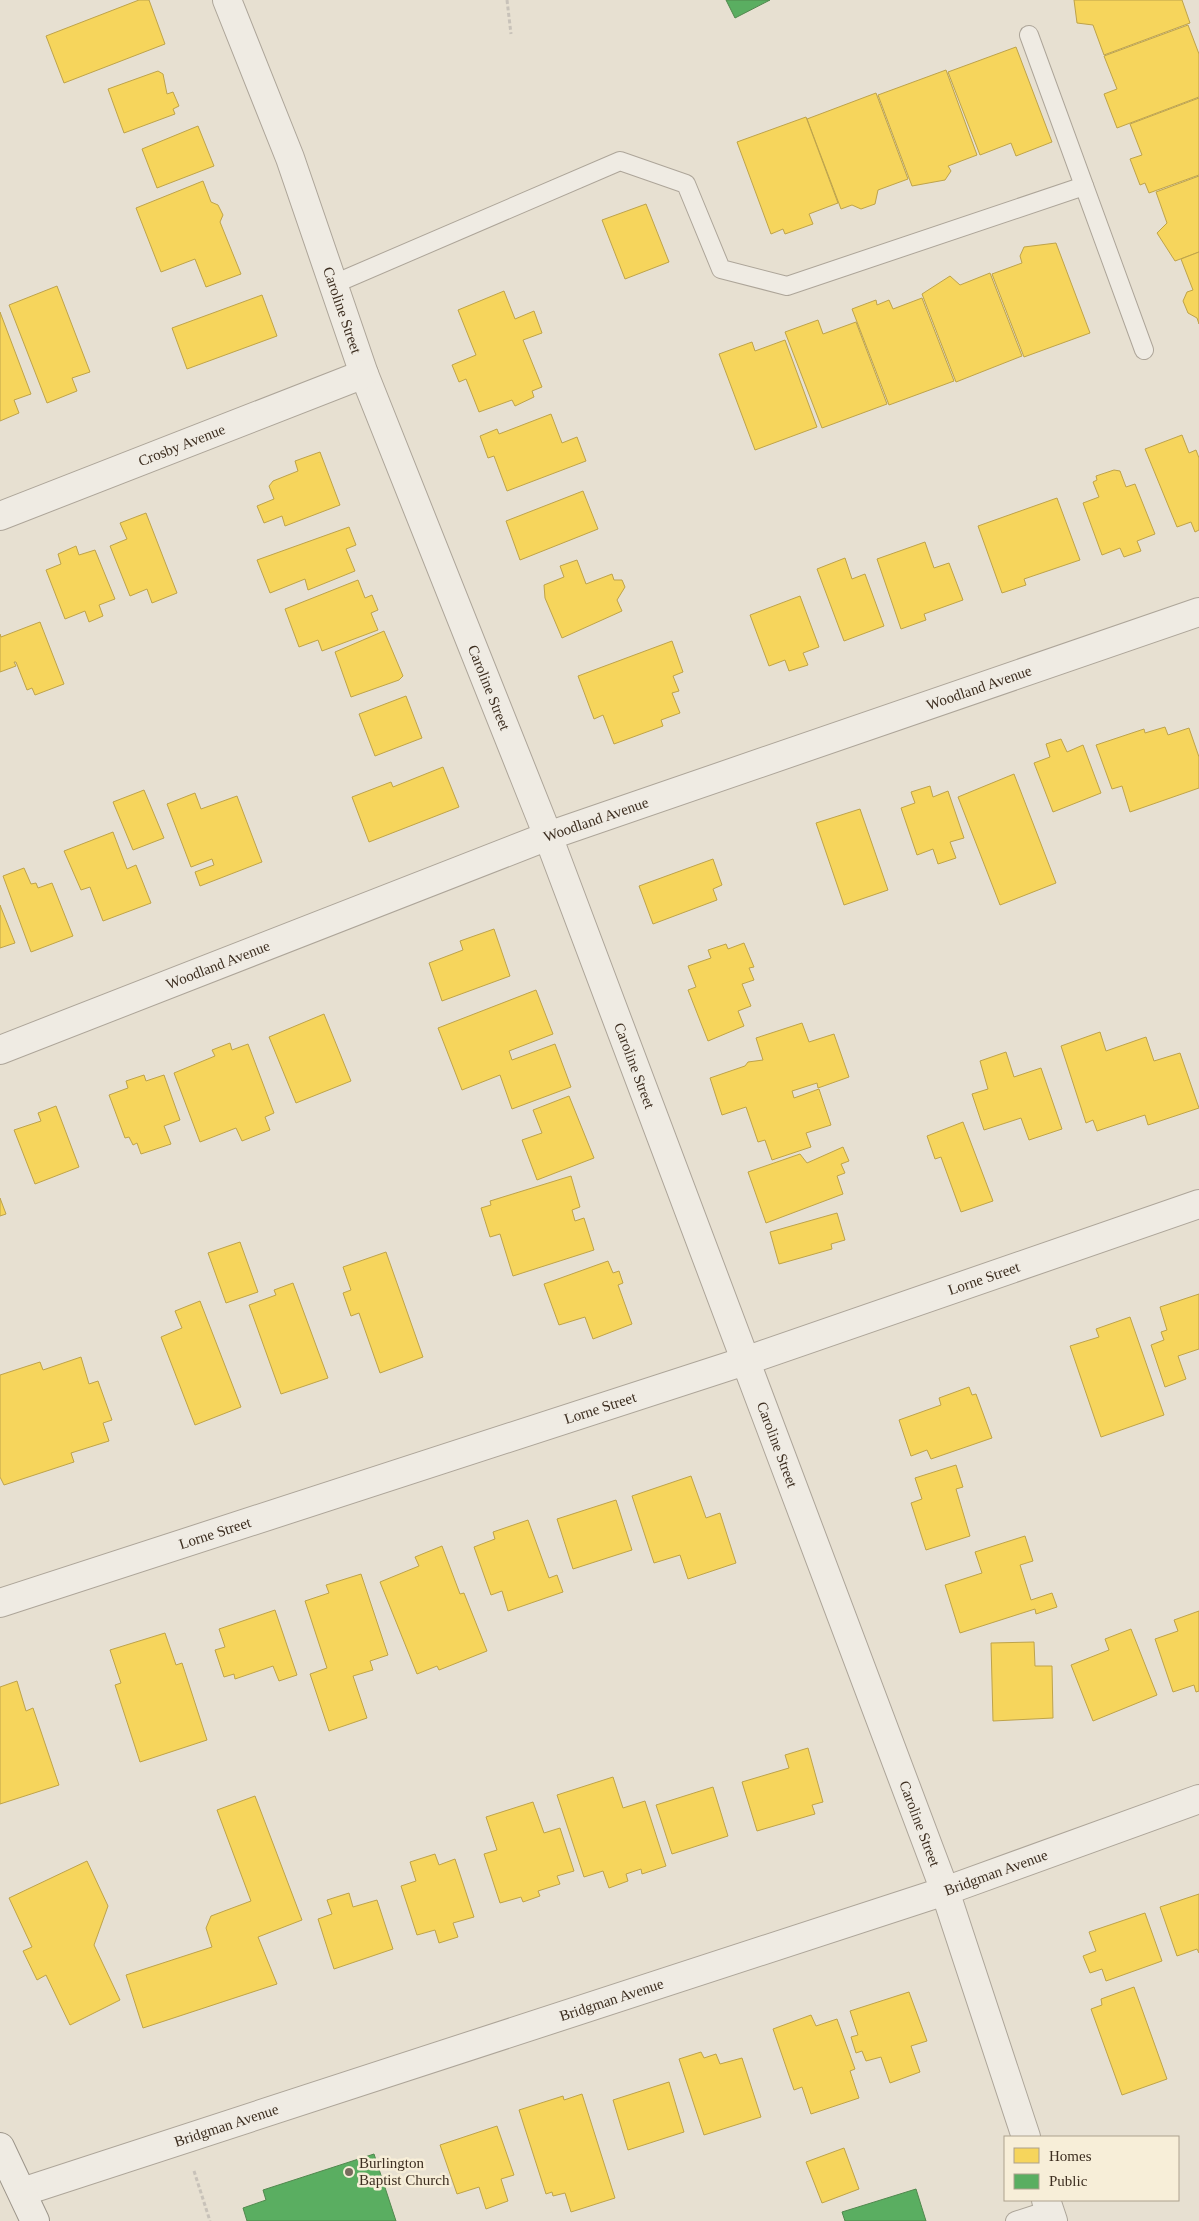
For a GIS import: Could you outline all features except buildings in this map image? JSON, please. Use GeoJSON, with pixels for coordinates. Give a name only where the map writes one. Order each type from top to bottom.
{"type":"FeatureCollection","features":[{"type":"Feature","properties":{"kind":"street","name":"Caroline Street"},"geometry":{"type":"LineString","coordinates":[[227,0],[290,158],[364,374],[548,836],[946,1890],[1026,2136]]}},
{"type":"Feature","properties":{"kind":"street","name":"Crosby Avenue"},"geometry":{"type":"LineString","coordinates":[[0,516],[364,374]]}},
{"type":"Feature","properties":{"kind":"street","name":"Woodland Avenue"},"geometry":{"type":"LineString","coordinates":[[0,1050],[548,836],[1199,612]]}},
{"type":"Feature","properties":{"kind":"street","name":"Lorne Street"},"geometry":{"type":"LineString","coordinates":[[0,1603],[745,1361],[1199,1204]]}},
{"type":"Feature","properties":{"kind":"street","name":"Bridgman Avenue"},"geometry":{"type":"LineString","coordinates":[[22,2192],[946,1890],[1199,1799]]}},
{"type":"Feature","properties":{"kind":"street"},"geometry":{"type":"LineString","coordinates":[[0,2147],[35,2221]]}},
{"type":"Feature","properties":{"kind":"lane"},"geometry":{"type":"LineString","coordinates":[[1029,35],[1144,350]]}},
{"type":"Feature","properties":{"kind":"lane"},"geometry":{"type":"LineString","coordinates":[[334,284],[620,162],[686,184],[721,269],[788,286],[1084,186]]}},
{"type":"Feature","properties":{"kind":"lane"},"geometry":{"type":"LineString","coordinates":[[1016,2221],[1049,2210]]}},
{"type":"Feature","properties":{"kind":"path"},"geometry":{"type":"LineString","coordinates":[[507,0],[511,34]]}},
{"type":"Feature","properties":{"kind":"path"},"geometry":{"type":"LineString","coordinates":[[184,2139],[210,2221]]}},
{"type":"Feature","properties":{"kind":"place","name":"Burlington Baptist Church"},"geometry":{"type":"Point","coordinates":[349,2172]}}]}
